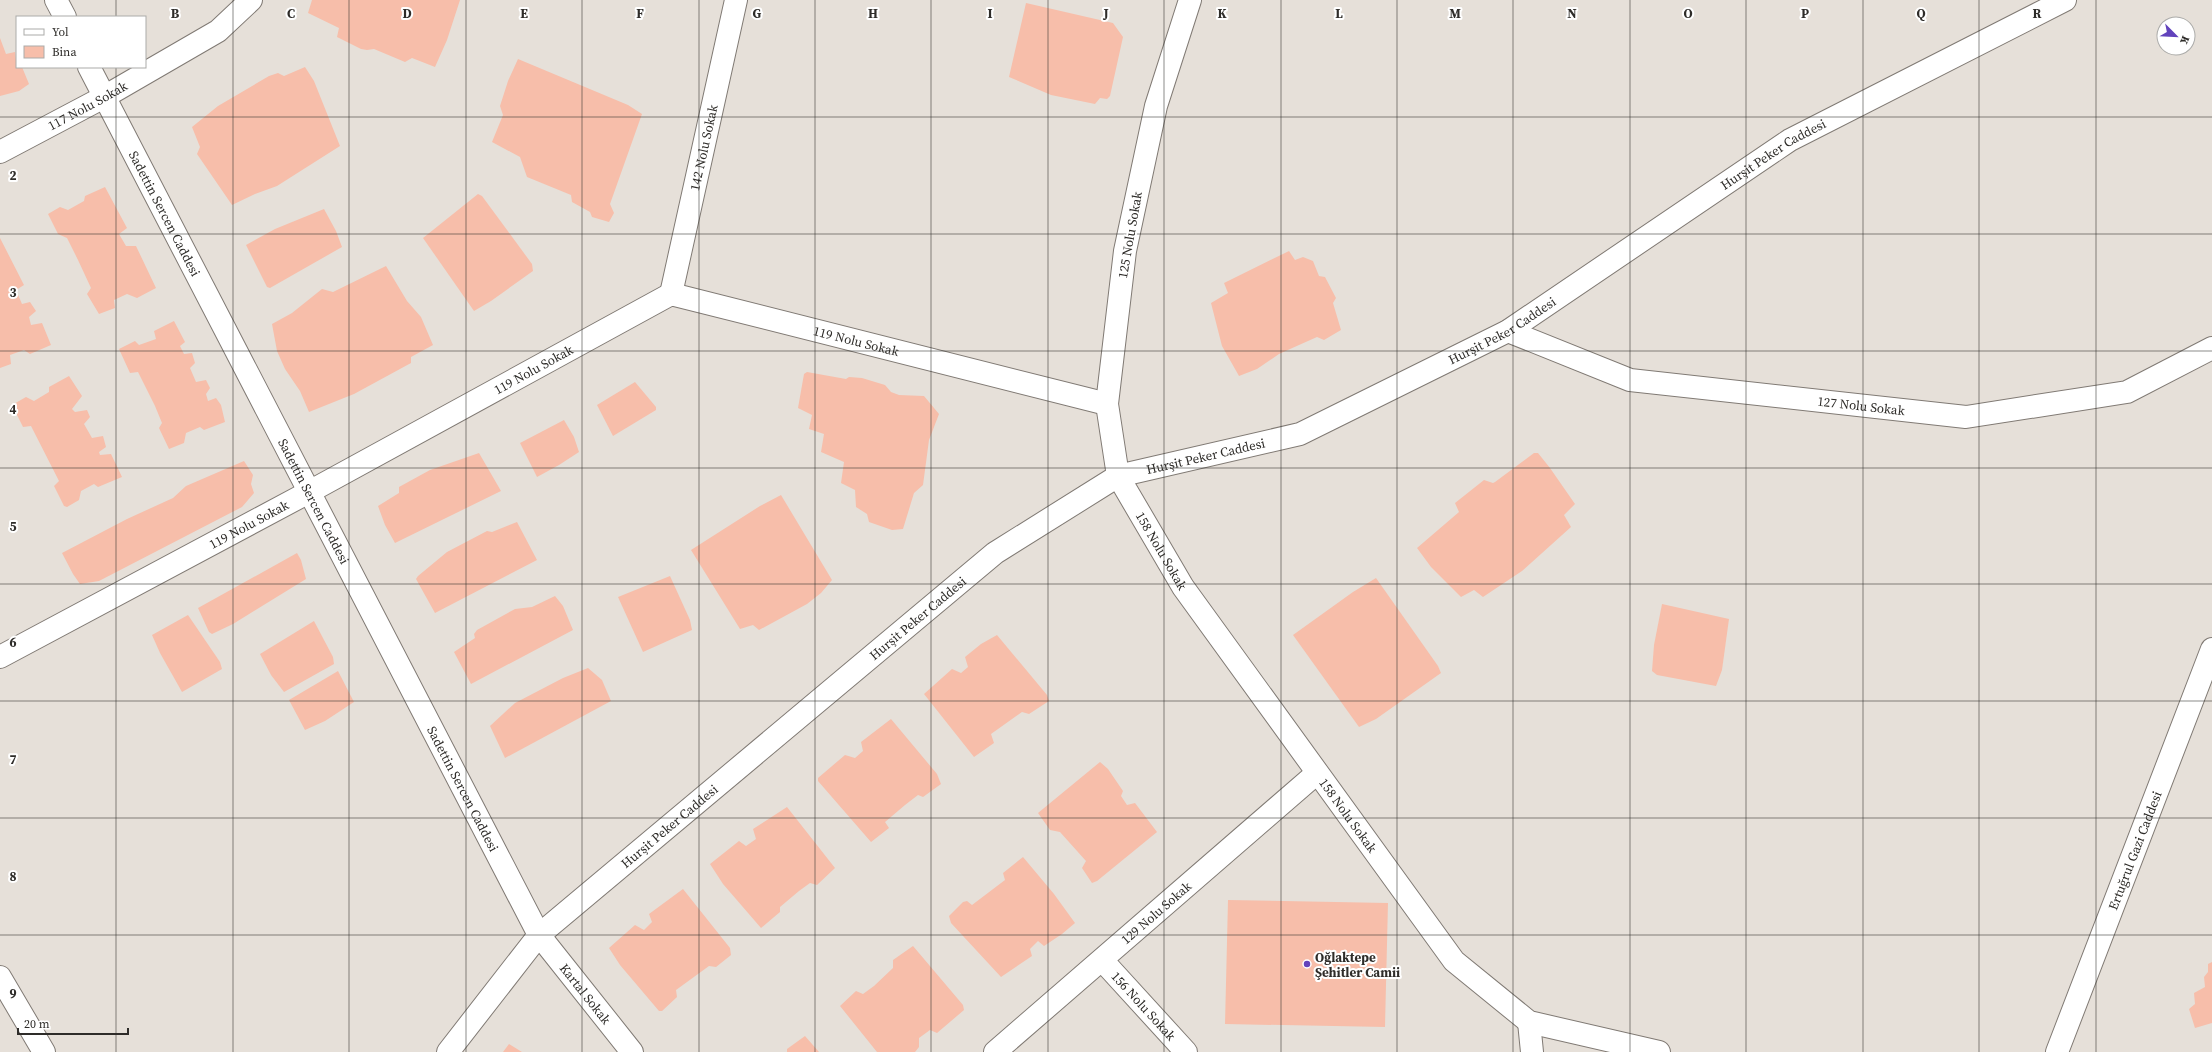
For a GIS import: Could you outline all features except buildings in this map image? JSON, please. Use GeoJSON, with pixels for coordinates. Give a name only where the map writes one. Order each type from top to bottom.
{"type":"FeatureCollection","features":[{"type":"Feature","properties":{"kind":"street"},"geometry":{"type":"LineString","coordinates":[[56,0],[64,16]]}},
{"type":"Feature","properties":{"kind":"street","name":"117 Nolu Sokak"},"geometry":{"type":"LineString","coordinates":[[0,152],[104,97],[218,31],[251,0]]}},
{"type":"Feature","properties":{"kind":"street","name":"142 Nolu Sokak"},"geometry":{"type":"LineString","coordinates":[[671,294],[736,0]]}},
{"type":"Feature","properties":{"kind":"street","name":"125 Nolu Sokak"},"geometry":{"type":"LineString","coordinates":[[1118,476],[1107,404],[1125,251],[1156,106],[1190,0]]}},
{"type":"Feature","properties":{"kind":"street","name":"Hurşit Peker Caddesi"},"geometry":{"type":"LineString","coordinates":[[448,1052],[539,935],[995,553],[1118,476],[1300,434],[1508,330],[1790,140],[2065,0]]}},
{"type":"Feature","properties":{"kind":"street","name":"Sadettin Sercen Caddesi"},"geometry":{"type":"LineString","coordinates":[[90,68],[539,935]]}},
{"type":"Feature","properties":{"kind":"street","name":"119 Nolu Sokak"},"geometry":{"type":"LineString","coordinates":[[0,657],[309,492],[671,294],[1107,404]]}},
{"type":"Feature","properties":{"kind":"street","name":"127 Nolu Sokak"},"geometry":{"type":"LineString","coordinates":[[1508,330],[1630,380],[1966,418],[2127,392],[2212,348]]}},
{"type":"Feature","properties":{"kind":"street","name":"158 Nolu Sokak"},"geometry":{"type":"LineString","coordinates":[[1118,476],[1183,587],[1454,961],[1529,1022],[1660,1052]]}},
{"type":"Feature","properties":{"kind":"street","name":"Ertuğrul Gazi Caddesi"},"geometry":{"type":"LineString","coordinates":[[2057,1052],[2212,649]]}},
{"type":"Feature","properties":{"kind":"street","name":"129 Nolu Sokak"},"geometry":{"type":"LineString","coordinates":[[995,1052],[1317,773]]}},
{"type":"Feature","properties":{"kind":"street","name":"Kartal Sokak"},"geometry":{"type":"LineString","coordinates":[[539,935],[632,1052]]}},
{"type":"Feature","properties":{"kind":"street","name":"156 Nolu Sokak"},"geometry":{"type":"LineString","coordinates":[[1102,960],[1186,1052]]}},
{"type":"Feature","properties":{"kind":"street"},"geometry":{"type":"LineString","coordinates":[[0,977],[44,1052]]}},
{"type":"Feature","properties":{"kind":"street"},"geometry":{"type":"LineString","coordinates":[[1529,1022],[1532,1052]]}},
{"type":"Feature","properties":{"kind":"place","name":"Oğlaktepe Şehitler Camii"},"geometry":{"type":"Point","coordinates":[1307,964]}}]}
